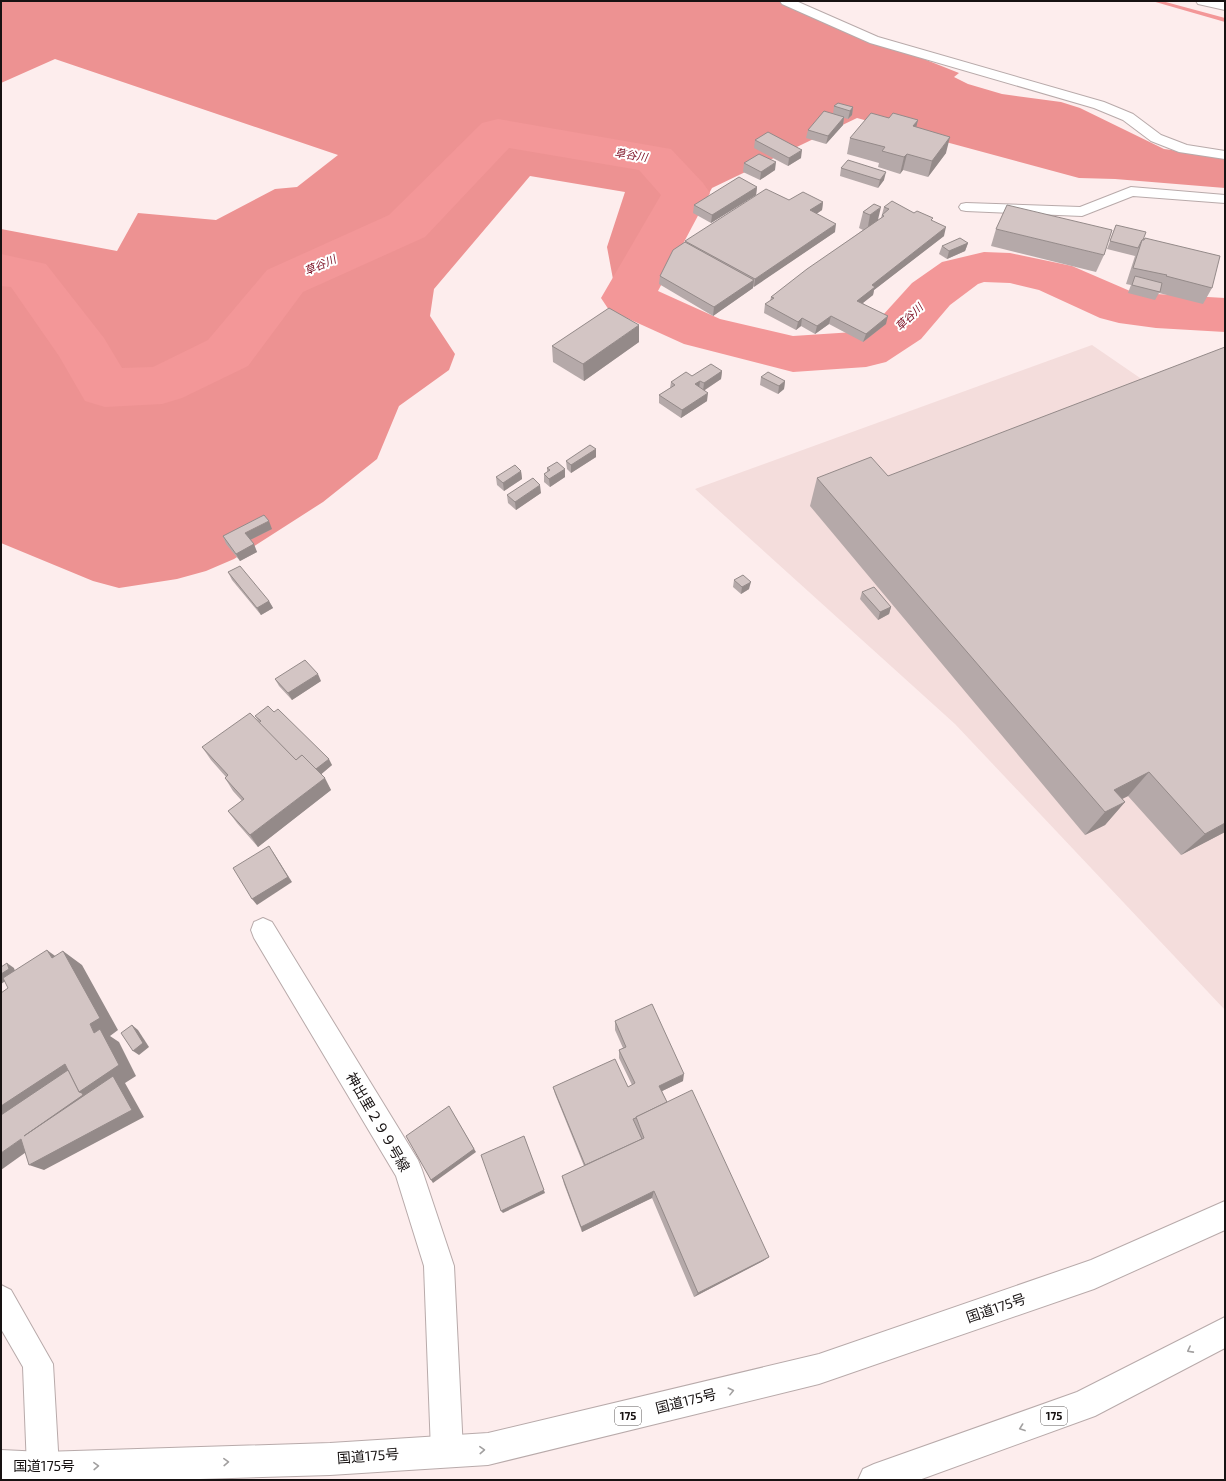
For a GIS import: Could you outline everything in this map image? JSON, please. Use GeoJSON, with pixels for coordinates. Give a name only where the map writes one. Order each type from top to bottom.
{"type":"FeatureCollection","features":[{"type":"Feature","properties":{"kind":"main road"},"geometry":{"type":"LineString","coordinates":[[786,1],[874,40],[1099,105],[1128,118],[1156,138],[1184,149],[1225,155]]}},
{"type":"Feature","properties":{"kind":"main road"},"geometry":{"type":"LineString","coordinates":[[1202,1],[1225,6]]}},
{"type":"Feature","properties":{"kind":"main road"},"geometry":{"type":"LineString","coordinates":[[966,207],[1082,212],[1131,191],[1225,199]]}},
{"type":"Feature","properties":{"kind":"main road","name":"神出里２９９号線"},"geometry":{"type":"LineString","coordinates":[[263,930],[408,1170],[439,1266],[447,1451]]}},
{"type":"Feature","properties":{"kind":"main road","name":"国道175号"},"geometry":{"type":"LineString","coordinates":[[1,1466],[42,1468],[330,1459],[488,1449],[819,1369],[1094,1274],[1225,1215]]}},
{"type":"Feature","properties":{"kind":"main road"},"geometry":{"type":"LineString","coordinates":[[1,1300],[38,1364],[42,1468]]}},
{"type":"Feature","properties":{"kind":"main road","name":"175"},"geometry":{"type":"LineString","coordinates":[[874,1480],[1084,1406],[1225,1332]]}},
{"type":"Feature","properties":{"kind":"shaded area"},"geometry":{"type":"Polygon","coordinates":[[[1,1],[778,1],[959,73],[954,77],[968,84],[1002,94],[1061,102],[1080,108],[1164,149],[1225,157],[1225,188],[1115,179],[1079,178],[857,118],[712,188],[642,317],[618,306],[607,247],[625,192],[530,176],[434,289],[430,316],[455,354],[449,370],[399,406],[377,459],[323,502],[234,559],[206,571],[177,579],[119,588],[93,581],[1,543],[1,229],[117,251],[138,213],[216,220],[275,189],[297,187],[338,155],[55,59],[1,83],[1,1]]]}},
{"type":"Feature","properties":{"kind":"shaded area"},"geometry":{"type":"Polygon","coordinates":[[[1092,345],[1143,380],[1225,350],[1225,1010],[955,724],[695,489],[1092,345]]]}},
{"type":"Feature","properties":{"kind":"building"},"geometry":{"type":"Polygon","coordinates":[[[838,103],[853,107],[850,111],[834,106],[838,103]]]}},
{"type":"Feature","properties":{"kind":"building"},"geometry":{"type":"Polygon","coordinates":[[[824,111],[844,117],[828,136],[808,130],[824,111]]]}},
{"type":"Feature","properties":{"kind":"building"},"geometry":{"type":"Polygon","coordinates":[[[871,113],[889,118],[893,113],[918,120],[913,126],[950,137],[932,161],[907,154],[904,157],[882,151],[885,147],[850,138],[871,113]]]}},
{"type":"Feature","properties":{"kind":"building"},"geometry":{"type":"Polygon","coordinates":[[[768,132],[802,150],[789,158],[755,140],[768,132]]]}},
{"type":"Feature","properties":{"kind":"building"},"geometry":{"type":"Polygon","coordinates":[[[759,154],[776,162],[761,172],[744,163],[759,154]]]}},
{"type":"Feature","properties":{"kind":"building"},"geometry":{"type":"Polygon","coordinates":[[[848,160],[886,172],[880,180],[841,168],[848,160]]]}},
{"type":"Feature","properties":{"kind":"building"},"geometry":{"type":"Polygon","coordinates":[[[739,177],[757,187],[712,215],[694,205],[739,177]]]}},
{"type":"Feature","properties":{"kind":"building"},"geometry":{"type":"Polygon","coordinates":[[[766,189],[789,200],[803,192],[823,202],[810,210],[836,224],[755,279],[685,241],[766,189]]]}},
{"type":"Feature","properties":{"kind":"building"},"geometry":{"type":"Polygon","coordinates":[[[892,201],[914,213],[917,211],[933,218],[931,220],[946,227],[872,285],[875,287],[857,301],[888,316],[866,334],[831,316],[817,326],[802,318],[798,322],[765,304],[774,298],[771,297],[807,269],[884,216],[882,215],[889,209],[884,207],[892,201]]]}},
{"type":"Feature","properties":{"kind":"building"},"geometry":{"type":"Polygon","coordinates":[[[874,204],[881,207],[870,215],[863,212],[874,204]]]}},
{"type":"Feature","properties":{"kind":"building"},"geometry":{"type":"Polygon","coordinates":[[[1007,205],[1112,230],[1104,255],[996,229],[1007,205]]]}},
{"type":"Feature","properties":{"kind":"building"},"geometry":{"type":"Polygon","coordinates":[[[1116,225],[1146,232],[1138,248],[1110,241],[1116,225]]]}},
{"type":"Feature","properties":{"kind":"building"},"geometry":{"type":"Polygon","coordinates":[[[960,238],[968,243],[949,251],[942,246],[960,238]]]}},
{"type":"Feature","properties":{"kind":"building"},"geometry":{"type":"Polygon","coordinates":[[[1145,238],[1220,256],[1212,288],[1166,276],[1167,275],[1133,268],[1142,240],[1145,238]]]}},
{"type":"Feature","properties":{"kind":"building"},"geometry":{"type":"Polygon","coordinates":[[[685,242],[754,280],[714,307],[660,276],[673,250],[685,242]]]}},
{"type":"Feature","properties":{"kind":"building"},"geometry":{"type":"Polygon","coordinates":[[[1135,276],[1162,283],[1160,292],[1132,285],[1135,276]]]}},
{"type":"Feature","properties":{"kind":"building"},"geometry":{"type":"Polygon","coordinates":[[[609,308],[639,325],[583,364],[552,346],[609,308]]]}},
{"type":"Feature","properties":{"kind":"building"},"geometry":{"type":"Polygon","coordinates":[[[1225,347],[1225,823],[1205,834],[1149,772],[1114,790],[1125,802],[1105,812],[817,478],[871,457],[888,476],[1225,347]]]}},
{"type":"Feature","properties":{"kind":"building"},"geometry":{"type":"Polygon","coordinates":[[[711,364],[722,371],[704,383],[700,381],[695,384],[708,393],[682,410],[659,395],[675,385],[671,382],[686,372],[692,376],[711,364]]]}},
{"type":"Feature","properties":{"kind":"building"},"geometry":{"type":"Polygon","coordinates":[[[768,372],[785,381],[779,386],[761,377],[768,372]]]}},
{"type":"Feature","properties":{"kind":"building"},"geometry":{"type":"Polygon","coordinates":[[[590,445],[596,449],[571,465],[566,461],[590,445]]]}},
{"type":"Feature","properties":{"kind":"building"},"geometry":{"type":"Polygon","coordinates":[[[557,462],[565,469],[549,479],[544,474],[550,470],[547,468],[557,462]]]}},
{"type":"Feature","properties":{"kind":"building"},"geometry":{"type":"Polygon","coordinates":[[[515,465],[521,471],[503,483],[496,477],[515,465]]]}},
{"type":"Feature","properties":{"kind":"building"},"geometry":{"type":"Polygon","coordinates":[[[533,478],[540,485],[515,502],[507,495],[533,478]]]}},
{"type":"Feature","properties":{"kind":"building"},"geometry":{"type":"Polygon","coordinates":[[[264,515],[269,521],[245,533],[254,544],[236,554],[223,536],[264,515]]]}},
{"type":"Feature","properties":{"kind":"building"},"geometry":{"type":"Polygon","coordinates":[[[240,566],[269,601],[257,608],[228,572],[240,566]]]}},
{"type":"Feature","properties":{"kind":"building"},"geometry":{"type":"Polygon","coordinates":[[[743,575],[751,582],[742,587],[734,580],[743,575]]]}},
{"type":"Feature","properties":{"kind":"building"},"geometry":{"type":"Polygon","coordinates":[[[874,587],[891,607],[880,612],[862,592],[874,587]]]}},
{"type":"Feature","properties":{"kind":"building"},"geometry":{"type":"Polygon","coordinates":[[[305,660],[318,674],[288,693],[275,679],[305,660]]]}},
{"type":"Feature","properties":{"kind":"building"},"geometry":{"type":"Polygon","coordinates":[[[268,706],[274,712],[278,709],[329,759],[316,769],[302,755],[296,760],[259,723],[261,721],[255,716],[268,706]]]}},
{"type":"Feature","properties":{"kind":"building"},"geometry":{"type":"Polygon","coordinates":[[[250,713],[296,760],[302,755],[325,778],[250,835],[228,811],[244,799],[225,778],[228,775],[202,747],[250,713]]]}},
{"type":"Feature","properties":{"kind":"building"},"geometry":{"type":"Polygon","coordinates":[[[269,846],[288,877],[252,899],[233,868],[269,846]]]}},
{"type":"Feature","properties":{"kind":"building"},"geometry":{"type":"Polygon","coordinates":[[[47,950],[52,958],[63,951],[100,1018],[90,1024],[94,1033],[100,1029],[119,1065],[79,1092],[65,1064],[1,1106],[1,993],[8,988],[3,978],[47,950]]]}},
{"type":"Feature","properties":{"kind":"building"},"geometry":{"type":"Polygon","coordinates":[[[7,963],[9,969],[1,974],[1,967],[7,963]]]}},
{"type":"Feature","properties":{"kind":"building"},"geometry":{"type":"Polygon","coordinates":[[[652,1004],[684,1074],[659,1086],[667,1102],[633,1119],[642,1139],[585,1165],[553,1087],[615,1059],[628,1087],[635,1083],[619,1050],[626,1047],[615,1021],[652,1004]]]}},
{"type":"Feature","properties":{"kind":"building"},"geometry":{"type":"Polygon","coordinates":[[[132,1025],[143,1043],[133,1051],[121,1033],[132,1025]]]}},
{"type":"Feature","properties":{"kind":"building"},"geometry":{"type":"Polygon","coordinates":[[[68,1070],[79,1092],[83,1095],[24,1136],[113,1076],[132,1110],[29,1165],[21,1139],[1,1153],[1,1115],[68,1070]]]}},
{"type":"Feature","properties":{"kind":"building"},"geometry":{"type":"Polygon","coordinates":[[[692,1090],[769,1257],[698,1293],[654,1191],[581,1227],[562,1176],[644,1138],[636,1117],[692,1090]]]}},
{"type":"Feature","properties":{"kind":"building"},"geometry":{"type":"Polygon","coordinates":[[[449,1106],[474,1149],[431,1180],[406,1136],[449,1106]]]}},
{"type":"Feature","properties":{"kind":"building"},"geometry":{"type":"Polygon","coordinates":[[[524,1136],[544,1190],[501,1211],[481,1155],[524,1136]]]}},
{"type":"Feature","properties":{"kind":"waterway"},"geometry":{"type":"LineString","coordinates":[[1155,1],[1225,20]]}},
{"type":"Feature","properties":{"kind":"waterway","name":"草谷川"},"geometry":{"type":"LineString","coordinates":[[1,270],[28,275],[84,351],[105,388],[162,385],[228,353],[285,281],[407,226],[498,133],[654,159],[686,193],[628,298],[703,332],[793,354],[866,349],[902,327],[931,294],[960,273],[984,267],[1010,268],[1054,277],[1119,306],[1156,311],[1225,315]]}}]}
